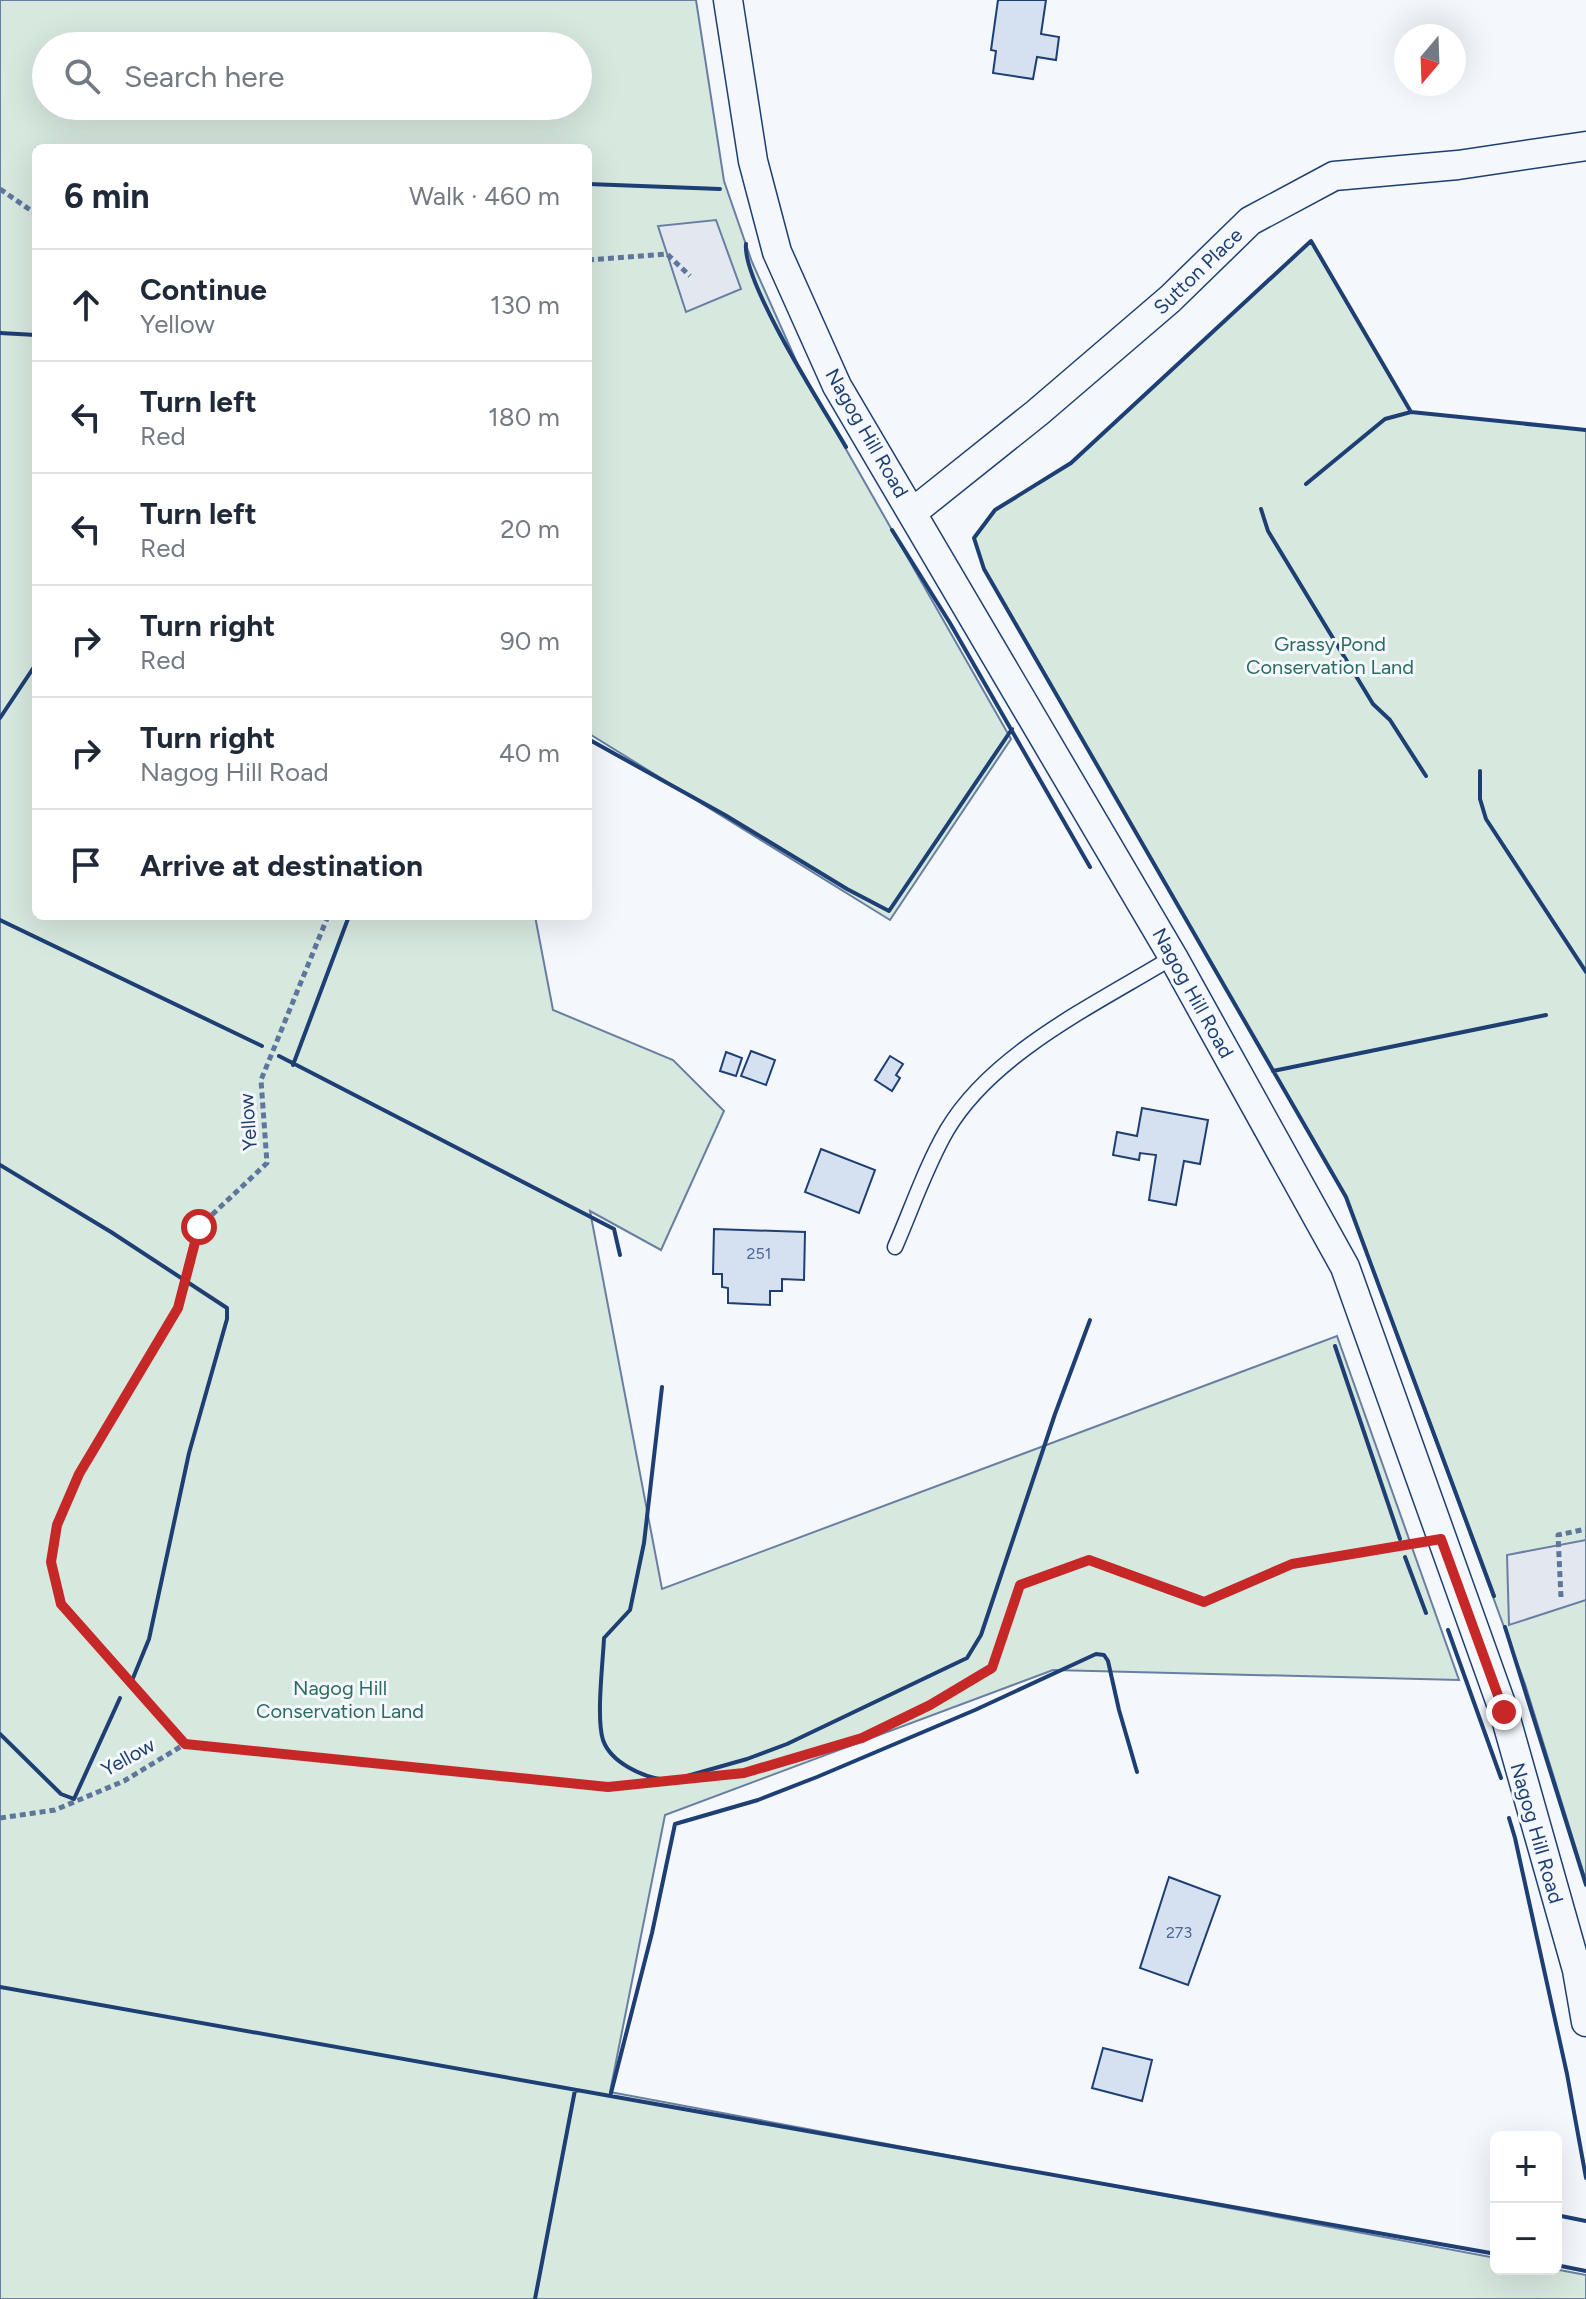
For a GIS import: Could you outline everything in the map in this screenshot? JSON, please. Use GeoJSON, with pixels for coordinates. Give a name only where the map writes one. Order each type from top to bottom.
{"type":"FeatureCollection","features":[{"type":"Feature","properties":{"kind":"street","name":"Nagog Hill Road"},"geometry":{"type":"LineString","coordinates":[[728,0],[753,161],[777,252],[837,386],[1173,957],[1345,1267],[1504,1712],[1577,1970],[1586,2022]]}},
{"type":"Feature","properties":{"kind":"street","name":"Sutton Place"},"geometry":{"type":"LineString","coordinates":[[913,512],[1037,413],[1170,299],[1250,221],[1264,213],[1334,176],[1458,165],[1586,146]]}},
{"type":"Feature","properties":{"kind":"lane"},"geometry":{"type":"LineString","coordinates":[[895,1247],[948,1129],[980,1087],[1030,1045],[1173,957]]}},
{"type":"Feature","properties":{"kind":"path"},"geometry":{"type":"LineString","coordinates":[[0,189],[32,211]]}},
{"type":"Feature","properties":{"kind":"path"},"geometry":{"type":"LineString","coordinates":[[592,260],[667,254],[690,276]]}},
{"type":"Feature","properties":{"kind":"path","name":"Yellow"},"geometry":{"type":"LineString","coordinates":[[0,1818],[55,1810],[124,1781],[185,1744],[61,1604],[51,1562],[57,1525],[79,1474],[178,1308],[199,1227],[267,1163],[261,1080],[326,920]]}},
{"type":"Feature","properties":{"kind":"path"},"geometry":{"type":"LineString","coordinates":[[1561,1597],[1558,1535],[1586,1529]]}},
{"type":"Feature","properties":{"kind":"path"},"geometry":{"type":"LineString","coordinates":[[185,1744],[608,1787],[744,1773],[862,1738],[930,1705],[992,1668],[1020,1585],[1089,1560],[1204,1602],[1292,1564],[1441,1539]]}},
{"type":"Feature","properties":{"kind":"green space","name":"Nagog Hill Conservation Land"},"geometry":{"type":"Polygon","coordinates":[[[0,0],[696,0],[724,181],[752,262],[798,365],[1011,739],[890,920],[592,735],[592,144],[32,144],[32,920],[536,920],[553,1010],[673,1060],[724,1111],[661,1250],[590,1211],[662,1589],[1337,1336],[1459,1680],[1053,1670],[665,1815],[610,2092],[1490,2257],[1490,2275],[1562,2275],[1562,2270],[1586,2275],[1586,2299],[0,2299],[0,0]]]}},
{"type":"Feature","properties":{"kind":"green space","name":"Grassy Pond Conservation Land"},"geometry":{"type":"Polygon","coordinates":[[[1311,241],[1411,412],[1586,430],[1586,1881],[1525,1684],[1346,1197],[984,569],[974,538],[995,510],[1071,463],[1311,241]]]}},
{"type":"Feature","properties":{"kind":"shaded area"},"geometry":{"type":"Polygon","coordinates":[[[716,220],[741,289],[686,312],[658,226],[716,220]]]}},
{"type":"Feature","properties":{"kind":"shaded area"},"geometry":{"type":"Polygon","coordinates":[[[1586,1540],[1586,1600],[1509,1625],[1507,1555],[1586,1540]]]}},
{"type":"Feature","properties":{"kind":"building"},"geometry":{"type":"Polygon","coordinates":[[[998,0],[1046,0],[1041,34],[1059,37],[1056,60],[1037,57],[1033,79],[993,73],[996,51],[991,50],[998,0]]]}},
{"type":"Feature","properties":{"kind":"building"},"geometry":{"type":"Polygon","coordinates":[[[751,1051],[775,1060],[766,1085],[741,1076],[751,1051]]]}},
{"type":"Feature","properties":{"kind":"building"},"geometry":{"type":"Polygon","coordinates":[[[726,1052],[742,1058],[736,1076],[720,1071],[726,1052]]]}},
{"type":"Feature","properties":{"kind":"building"},"geometry":{"type":"Polygon","coordinates":[[[890,1056],[903,1064],[896,1075],[900,1078],[892,1091],[875,1080],[890,1056]]]}},
{"type":"Feature","properties":{"kind":"building"},"geometry":{"type":"Polygon","coordinates":[[[1142,1108],[1208,1120],[1200,1164],[1184,1161],[1176,1205],[1149,1200],[1156,1155],[1140,1153],[1139,1160],[1113,1155],[1117,1132],[1137,1136],[1142,1108]]]}},
{"type":"Feature","properties":{"kind":"building"},"geometry":{"type":"Polygon","coordinates":[[[821,1149],[875,1170],[859,1213],[805,1192],[821,1149]]]}},
{"type":"Feature","properties":{"kind":"building"},"geometry":{"type":"Polygon","coordinates":[[[714,1229],[805,1232],[804,1280],[782,1279],[782,1291],[770,1291],[770,1305],[728,1303],[728,1288],[722,1287],[722,1274],[713,1274],[714,1229]]]}},
{"type":"Feature","properties":{"kind":"building"},"geometry":{"type":"Polygon","coordinates":[[[1169,1877],[1220,1896],[1188,1985],[1140,1968],[1169,1877]]]}},
{"type":"Feature","properties":{"kind":"building"},"geometry":{"type":"Polygon","coordinates":[[[1103,2048],[1152,2060],[1142,2101],[1092,2088],[1103,2048]]]}},
{"type":"Feature","properties":{"kind":"wall"},"geometry":{"type":"LineString","coordinates":[[592,184],[720,189]]}},
{"type":"Feature","properties":{"kind":"wall"},"geometry":{"type":"LineString","coordinates":[[1411,412],[1311,241],[1071,463],[995,510],[974,538],[984,569],[1346,1197],[1494,1596]]}},
{"type":"Feature","properties":{"kind":"wall"},"geometry":{"type":"LineString","coordinates":[[746,244],[748,262],[770,315],[846,447]]}},
{"type":"Feature","properties":{"kind":"wall"},"geometry":{"type":"LineString","coordinates":[[0,333],[32,335]]}},
{"type":"Feature","properties":{"kind":"wall"},"geometry":{"type":"LineString","coordinates":[[1306,484],[1385,419],[1411,412],[1586,430]]}},
{"type":"Feature","properties":{"kind":"wall"},"geometry":{"type":"LineString","coordinates":[[1261,509],[1268,531],[1373,704],[1390,720],[1426,776]]}},
{"type":"Feature","properties":{"kind":"wall"},"geometry":{"type":"LineString","coordinates":[[892,530],[950,623],[1090,867]]}},
{"type":"Feature","properties":{"kind":"wall"},"geometry":{"type":"LineString","coordinates":[[0,718],[32,670]]}},
{"type":"Feature","properties":{"kind":"wall"},"geometry":{"type":"LineString","coordinates":[[592,741],[889,911],[1012,729]]}},
{"type":"Feature","properties":{"kind":"wall"},"geometry":{"type":"LineString","coordinates":[[1480,771],[1480,799],[1486,819],[1586,972]]}},
{"type":"Feature","properties":{"kind":"wall"},"geometry":{"type":"LineString","coordinates":[[0,920],[262,1046]]}},
{"type":"Feature","properties":{"kind":"wall"},"geometry":{"type":"LineString","coordinates":[[293,1065],[347,920]]}},
{"type":"Feature","properties":{"kind":"wall"},"geometry":{"type":"LineString","coordinates":[[1273,1071],[1546,1015]]}},
{"type":"Feature","properties":{"kind":"wall"},"geometry":{"type":"LineString","coordinates":[[279,1056],[614,1229],[620,1255]]}},
{"type":"Feature","properties":{"kind":"wall"},"geometry":{"type":"LineString","coordinates":[[0,1165],[111,1232],[227,1308],[227,1319],[189,1453],[149,1639],[131,1683]]}},
{"type":"Feature","properties":{"kind":"wall"},"geometry":{"type":"LineString","coordinates":[[680,1778],[787,1744],[967,1658],[981,1635],[1090,1320]]}},
{"type":"Feature","properties":{"kind":"wall"},"geometry":{"type":"LineString","coordinates":[[1335,1346],[1400,1539]]}},
{"type":"Feature","properties":{"kind":"wall"},"geometry":{"type":"LineString","coordinates":[[662,1387],[644,1543],[630,1610],[604,1638],[600,1718],[603,1740],[613,1756],[638,1772],[665,1780]]}},
{"type":"Feature","properties":{"kind":"wall"},"geometry":{"type":"LineString","coordinates":[[1405,1557],[1426,1613]]}},
{"type":"Feature","properties":{"kind":"wall"},"geometry":{"type":"LineString","coordinates":[[1505,1627],[1586,1885]]}},
{"type":"Feature","properties":{"kind":"wall"},"geometry":{"type":"LineString","coordinates":[[1448,1630],[1501,1778]]}},
{"type":"Feature","properties":{"kind":"wall"},"geometry":{"type":"LineString","coordinates":[[611,2093],[652,1933],[675,1824],[758,1800],[817,1777],[975,1710],[1096,1654],[1104,1655],[1108,1661],[1137,1772]]}},
{"type":"Feature","properties":{"kind":"wall"},"geometry":{"type":"LineString","coordinates":[[0,1734],[61,1794],[74,1799],[120,1698]]}},
{"type":"Feature","properties":{"kind":"wall"},"geometry":{"type":"LineString","coordinates":[[1509,1818],[1567,2074],[1586,2178]]}},
{"type":"Feature","properties":{"kind":"wall"},"geometry":{"type":"LineString","coordinates":[[0,1987],[1490,2253]]}},
{"type":"Feature","properties":{"kind":"wall"},"geometry":{"type":"LineString","coordinates":[[535,2299],[575,2090]]}},
{"type":"Feature","properties":{"kind":"wall"},"geometry":{"type":"LineString","coordinates":[[1562,2216],[1586,2221]]}},
{"type":"Feature","properties":{"kind":"wall"},"geometry":{"type":"LineString","coordinates":[[1562,2266],[1586,2271]]}},
{"type":"Feature","properties":{"kind":"route"},"geometry":{"type":"LineString","coordinates":[[199,1227],[178,1308],[79,1474],[57,1525],[51,1562],[61,1604],[185,1744],[608,1787],[744,1773],[862,1738],[930,1705],[992,1668],[1020,1585],[1089,1560],[1204,1602],[1292,1564],[1441,1539],[1504,1712]]}}]}
